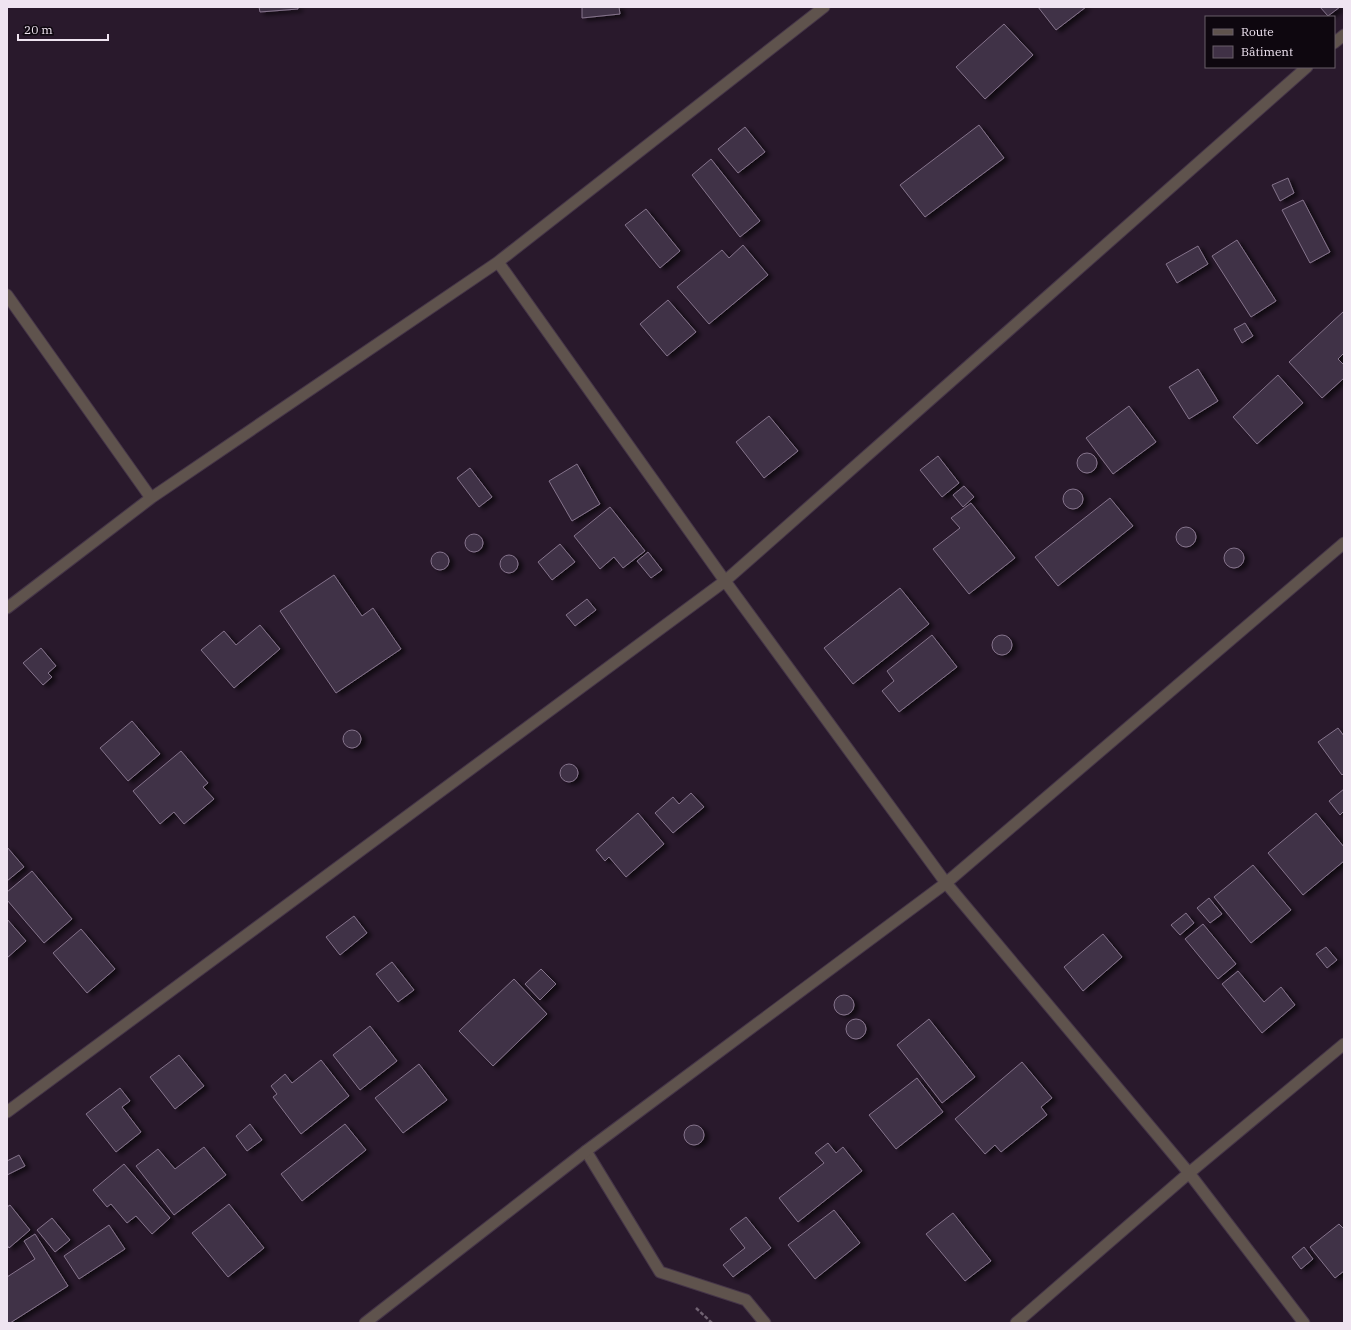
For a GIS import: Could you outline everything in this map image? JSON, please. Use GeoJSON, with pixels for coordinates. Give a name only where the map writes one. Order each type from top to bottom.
{"type":"FeatureCollection","features":[{"type":"Feature","properties":{"kind":"street"},"geometry":{"type":"LineString","coordinates":[[7,608],[151,498],[498,262],[824,7]]}},
{"type":"Feature","properties":{"kind":"street"},"geometry":{"type":"LineString","coordinates":[[1335,42],[1344,34]]}},
{"type":"Feature","properties":{"kind":"street"},"geometry":{"type":"LineString","coordinates":[[7,1112],[726,581],[1306,68]]}},
{"type":"Feature","properties":{"kind":"street"},"geometry":{"type":"LineString","coordinates":[[498,262],[726,581],[946,883],[1189,1173],[1304,1323]]}},
{"type":"Feature","properties":{"kind":"street"},"geometry":{"type":"LineString","coordinates":[[7,295],[151,498]]}},
{"type":"Feature","properties":{"kind":"street"},"geometry":{"type":"LineString","coordinates":[[365,1323],[586,1151],[946,883],[1344,544]]}},
{"type":"Feature","properties":{"kind":"street"},"geometry":{"type":"LineString","coordinates":[[1016,1323],[1189,1173],[1344,1044]]}},
{"type":"Feature","properties":{"kind":"street"},"geometry":{"type":"LineString","coordinates":[[586,1151],[660,1272],[746,1300],[765,1323]]}},
{"type":"Feature","properties":{"kind":"building"},"geometry":{"type":"Polygon","coordinates":[[[259,7],[298,7],[298,9],[260,12],[259,7]]]}},
{"type":"Feature","properties":{"kind":"building"},"geometry":{"type":"Polygon","coordinates":[[[582,7],[619,7],[620,14],[582,18],[582,7]]]}},
{"type":"Feature","properties":{"kind":"building"},"geometry":{"type":"Polygon","coordinates":[[[1038,7],[1086,7],[1056,30],[1038,7]]]}},
{"type":"Feature","properties":{"kind":"building"},"geometry":{"type":"Polygon","coordinates":[[[1320,7],[1340,7],[1328,16],[1320,7]]]}},
{"type":"Feature","properties":{"kind":"building"},"geometry":{"type":"Polygon","coordinates":[[[1004,24],[1033,55],[985,99],[956,67],[1004,24]]]}},
{"type":"Feature","properties":{"kind":"building"},"geometry":{"type":"Polygon","coordinates":[[[979,125],[1004,158],[925,217],[900,185],[979,125]]]}},
{"type":"Feature","properties":{"kind":"building"},"geometry":{"type":"Polygon","coordinates":[[[745,127],[765,152],[738,173],[718,149],[745,127]]]}},
{"type":"Feature","properties":{"kind":"building"},"geometry":{"type":"Polygon","coordinates":[[[711,159],[760,221],[740,237],[692,175],[711,159]]]}},
{"type":"Feature","properties":{"kind":"building"},"geometry":{"type":"Polygon","coordinates":[[[1288,178],[1294,193],[1280,201],[1272,185],[1288,178]]]}},
{"type":"Feature","properties":{"kind":"building"},"geometry":{"type":"Polygon","coordinates":[[[1303,200],[1330,252],[1310,263],[1282,210],[1303,200]]]}},
{"type":"Feature","properties":{"kind":"building"},"geometry":{"type":"Polygon","coordinates":[[[646,209],[680,251],[660,268],[625,225],[646,209]]]}},
{"type":"Feature","properties":{"kind":"building"},"geometry":{"type":"Polygon","coordinates":[[[1237,240],[1276,301],[1251,317],[1212,256],[1237,240]]]}},
{"type":"Feature","properties":{"kind":"building"},"geometry":{"type":"Polygon","coordinates":[[[743,245],[768,275],[709,324],[677,287],[722,250],[729,258],[743,245]]]}},
{"type":"Feature","properties":{"kind":"building"},"geometry":{"type":"Polygon","coordinates":[[[1198,246],[1208,264],[1177,283],[1166,264],[1198,246]]]}},
{"type":"Feature","properties":{"kind":"building"},"geometry":{"type":"Polygon","coordinates":[[[668,300],[696,332],[667,356],[640,324],[668,300]]]}},
{"type":"Feature","properties":{"kind":"building"},"geometry":{"type":"Polygon","coordinates":[[[1344,311],[1344,353],[1338,359],[1344,365],[1344,378],[1322,398],[1289,362],[1344,311]]]}},
{"type":"Feature","properties":{"kind":"building"},"geometry":{"type":"Polygon","coordinates":[[[1245,323],[1253,336],[1242,343],[1234,329],[1245,323]]]}},
{"type":"Feature","properties":{"kind":"building"},"geometry":{"type":"Polygon","coordinates":[[[1198,369],[1218,401],[1189,419],[1169,387],[1198,369]]]}},
{"type":"Feature","properties":{"kind":"building"},"geometry":{"type":"Polygon","coordinates":[[[1278,375],[1303,403],[1257,444],[1233,417],[1278,375]]]}},
{"type":"Feature","properties":{"kind":"building"},"geometry":{"type":"Polygon","coordinates":[[[1129,406],[1156,442],[1113,474],[1086,438],[1129,406]]]}},
{"type":"Feature","properties":{"kind":"building"},"geometry":{"type":"Polygon","coordinates":[[[769,416],[798,451],[764,478],[736,442],[769,416]]]}},
{"type":"Feature","properties":{"kind":"building"},"geometry":{"type":"Polygon","coordinates":[[[1087,453],[1094,456],[1097,463],[1094,470],[1087,473],[1080,470],[1077,463],[1080,456],[1087,453]]]}},
{"type":"Feature","properties":{"kind":"building"},"geometry":{"type":"Polygon","coordinates":[[[938,456],[959,483],[942,497],[920,470],[938,456]]]}},
{"type":"Feature","properties":{"kind":"building"},"geometry":{"type":"Polygon","coordinates":[[[577,464],[600,504],[572,521],[549,481],[577,464]]]}},
{"type":"Feature","properties":{"kind":"building"},"geometry":{"type":"Polygon","coordinates":[[[470,468],[492,497],[479,507],[457,478],[470,468]]]}},
{"type":"Feature","properties":{"kind":"building"},"geometry":{"type":"Polygon","coordinates":[[[964,486],[974,497],[963,507],[953,495],[964,486]]]}},
{"type":"Feature","properties":{"kind":"building"},"geometry":{"type":"Polygon","coordinates":[[[1073,489],[1080,492],[1083,499],[1080,506],[1073,509],[1066,506],[1063,499],[1066,492],[1073,489]]]}},
{"type":"Feature","properties":{"kind":"building"},"geometry":{"type":"Polygon","coordinates":[[[1110,498],[1133,526],[1058,586],[1035,557],[1110,498]]]}},
{"type":"Feature","properties":{"kind":"building"},"geometry":{"type":"Polygon","coordinates":[[[971,503],[1015,558],[969,594],[933,549],[960,528],[951,518],[971,503]]]}},
{"type":"Feature","properties":{"kind":"building"},"geometry":{"type":"Polygon","coordinates":[[[610,507],[645,551],[623,568],[614,557],[600,569],[574,536],[610,507]]]}},
{"type":"Feature","properties":{"kind":"building"},"geometry":{"type":"Polygon","coordinates":[[[1186,527],[1193,530],[1196,537],[1193,544],[1186,547],[1179,544],[1176,537],[1179,530],[1186,527]]]}},
{"type":"Feature","properties":{"kind":"building"},"geometry":{"type":"Polygon","coordinates":[[[474,534],[480,537],[483,543],[480,549],[474,552],[468,549],[465,543],[468,537],[474,534]]]}},
{"type":"Feature","properties":{"kind":"building"},"geometry":{"type":"Polygon","coordinates":[[[560,544],[575,562],[552,580],[538,562],[560,544]]]}},
{"type":"Feature","properties":{"kind":"building"},"geometry":{"type":"Polygon","coordinates":[[[1234,548],[1241,551],[1244,558],[1241,565],[1234,568],[1227,565],[1224,558],[1227,551],[1234,548]]]}},
{"type":"Feature","properties":{"kind":"building"},"geometry":{"type":"Polygon","coordinates":[[[440,552],[446,555],[449,561],[446,567],[440,570],[434,567],[431,561],[434,555],[440,552]]]}},
{"type":"Feature","properties":{"kind":"building"},"geometry":{"type":"Polygon","coordinates":[[[648,552],[662,570],[651,578],[637,561],[648,552]]]}},
{"type":"Feature","properties":{"kind":"building"},"geometry":{"type":"Polygon","coordinates":[[[509,555],[515,558],[518,564],[515,570],[509,573],[503,570],[500,564],[503,558],[509,555]]]}},
{"type":"Feature","properties":{"kind":"building"},"geometry":{"type":"Polygon","coordinates":[[[334,575],[362,616],[373,608],[401,649],[336,693],[280,611],[334,575]]]}},
{"type":"Feature","properties":{"kind":"building"},"geometry":{"type":"Polygon","coordinates":[[[900,588],[929,624],[853,684],[824,648],[900,588]]]}},
{"type":"Feature","properties":{"kind":"building"},"geometry":{"type":"Polygon","coordinates":[[[587,599],[596,610],[575,626],[566,615],[587,599]]]}},
{"type":"Feature","properties":{"kind":"building"},"geometry":{"type":"Polygon","coordinates":[[[260,625],[280,649],[234,688],[201,650],[224,631],[236,645],[260,625]]]}},
{"type":"Feature","properties":{"kind":"building"},"geometry":{"type":"Polygon","coordinates":[[[932,635],[957,667],[899,712],[882,691],[894,681],[887,671],[932,635]]]}},
{"type":"Feature","properties":{"kind":"building"},"geometry":{"type":"Polygon","coordinates":[[[1002,635],[1009,638],[1012,645],[1009,652],[1002,655],[995,652],[992,645],[995,638],[1002,635]]]}},
{"type":"Feature","properties":{"kind":"building"},"geometry":{"type":"Polygon","coordinates":[[[41,648],[56,666],[48,673],[52,677],[43,685],[23,663],[41,648]]]}},
{"type":"Feature","properties":{"kind":"building"},"geometry":{"type":"Polygon","coordinates":[[[132,721],[160,754],[128,781],[100,748],[132,721]]]}},
{"type":"Feature","properties":{"kind":"building"},"geometry":{"type":"Polygon","coordinates":[[[1338,728],[1344,736],[1344,773],[1342,775],[1318,742],[1338,728]]]}},
{"type":"Feature","properties":{"kind":"building"},"geometry":{"type":"Polygon","coordinates":[[[352,730],[358,733],[361,739],[358,745],[352,748],[346,745],[343,739],[346,733],[352,730]]]}},
{"type":"Feature","properties":{"kind":"building"},"geometry":{"type":"Polygon","coordinates":[[[181,751],[208,783],[203,787],[214,799],[184,824],[174,812],[160,824],[133,791],[181,751]]]}},
{"type":"Feature","properties":{"kind":"building"},"geometry":{"type":"Polygon","coordinates":[[[569,764],[575,767],[578,773],[575,779],[569,782],[563,779],[560,773],[563,767],[569,764]]]}},
{"type":"Feature","properties":{"kind":"building"},"geometry":{"type":"Polygon","coordinates":[[[1344,789],[1344,811],[1340,815],[1329,801],[1344,789]]]}},
{"type":"Feature","properties":{"kind":"building"},"geometry":{"type":"Polygon","coordinates":[[[691,793],[704,807],[673,833],[655,813],[673,797],[679,804],[691,793]]]}},
{"type":"Feature","properties":{"kind":"building"},"geometry":{"type":"Polygon","coordinates":[[[638,813],[664,844],[626,877],[609,857],[605,861],[596,850],[638,813]]]}},
{"type":"Feature","properties":{"kind":"building"},"geometry":{"type":"Polygon","coordinates":[[[1316,813],[1344,847],[1344,861],[1303,895],[1268,853],[1316,813]]]}},
{"type":"Feature","properties":{"kind":"building"},"geometry":{"type":"Polygon","coordinates":[[[7,847],[24,867],[7,881],[7,847]]]}},
{"type":"Feature","properties":{"kind":"building"},"geometry":{"type":"Polygon","coordinates":[[[1253,865],[1291,910],[1251,943],[1214,897],[1253,865]]]}},
{"type":"Feature","properties":{"kind":"building"},"geometry":{"type":"Polygon","coordinates":[[[32,871],[72,919],[44,943],[7,900],[7,892],[32,871]]]}},
{"type":"Feature","properties":{"kind":"building"},"geometry":{"type":"Polygon","coordinates":[[[1209,898],[1222,914],[1210,923],[1197,908],[1209,898]]]}},
{"type":"Feature","properties":{"kind":"building"},"geometry":{"type":"Polygon","coordinates":[[[1186,913],[1194,923],[1180,935],[1171,925],[1186,913]]]}},
{"type":"Feature","properties":{"kind":"building"},"geometry":{"type":"Polygon","coordinates":[[[354,916],[367,933],[340,955],[326,937],[354,916]]]}},
{"type":"Feature","properties":{"kind":"building"},"geometry":{"type":"Polygon","coordinates":[[[7,919],[26,941],[7,958],[7,919]]]}},
{"type":"Feature","properties":{"kind":"building"},"geometry":{"type":"Polygon","coordinates":[[[1203,924],[1236,964],[1218,979],[1185,939],[1203,924]]]}},
{"type":"Feature","properties":{"kind":"building"},"geometry":{"type":"Polygon","coordinates":[[[81,929],[115,969],[87,993],[53,953],[81,929]]]}},
{"type":"Feature","properties":{"kind":"building"},"geometry":{"type":"Polygon","coordinates":[[[1103,934],[1122,957],[1083,991],[1064,967],[1103,934]]]}},
{"type":"Feature","properties":{"kind":"building"},"geometry":{"type":"Polygon","coordinates":[[[1326,947],[1337,960],[1327,968],[1316,954],[1326,947]]]}},
{"type":"Feature","properties":{"kind":"building"},"geometry":{"type":"Polygon","coordinates":[[[392,962],[414,990],[398,1002],[376,974],[392,962]]]}},
{"type":"Feature","properties":{"kind":"building"},"geometry":{"type":"Polygon","coordinates":[[[541,969],[556,984],[540,1000],[525,984],[541,969]]]}},
{"type":"Feature","properties":{"kind":"building"},"geometry":{"type":"Polygon","coordinates":[[[1238,971],[1264,1002],[1281,987],[1295,1005],[1262,1033],[1222,984],[1238,971]]]}},
{"type":"Feature","properties":{"kind":"building"},"geometry":{"type":"Polygon","coordinates":[[[514,979],[547,1014],[493,1066],[459,1031],[514,979]]]}},
{"type":"Feature","properties":{"kind":"building"},"geometry":{"type":"Polygon","coordinates":[[[844,995],[851,998],[854,1005],[851,1012],[844,1015],[837,1012],[834,1005],[837,998],[844,995]]]}},
{"type":"Feature","properties":{"kind":"building"},"geometry":{"type":"Polygon","coordinates":[[[856,1019],[863,1022],[866,1029],[863,1036],[856,1039],[849,1036],[846,1029],[849,1022],[856,1019]]]}},
{"type":"Feature","properties":{"kind":"building"},"geometry":{"type":"Polygon","coordinates":[[[929,1019],[975,1077],[942,1103],[897,1045],[929,1019]]]}},
{"type":"Feature","properties":{"kind":"building"},"geometry":{"type":"Polygon","coordinates":[[[370,1026],[397,1061],[360,1090],[333,1055],[370,1026]]]}},
{"type":"Feature","properties":{"kind":"building"},"geometry":{"type":"Polygon","coordinates":[[[179,1055],[204,1086],[175,1109],[150,1077],[179,1055]]]}},
{"type":"Feature","properties":{"kind":"building"},"geometry":{"type":"Polygon","coordinates":[[[321,1060],[349,1096],[301,1134],[273,1097],[277,1094],[271,1086],[285,1074],[292,1083],[321,1060]]]}},
{"type":"Feature","properties":{"kind":"building"},"geometry":{"type":"Polygon","coordinates":[[[1022,1062],[1052,1098],[1041,1107],[1047,1115],[1001,1152],[995,1145],[985,1154],[955,1119],[1022,1062]]]}},
{"type":"Feature","properties":{"kind":"building"},"geometry":{"type":"Polygon","coordinates":[[[419,1064],[447,1100],[403,1133],[375,1098],[419,1064]]]}},
{"type":"Feature","properties":{"kind":"building"},"geometry":{"type":"Polygon","coordinates":[[[917,1078],[943,1112],[896,1149],[869,1115],[917,1078]]]}},
{"type":"Feature","properties":{"kind":"building"},"geometry":{"type":"Polygon","coordinates":[[[120,1088],[130,1101],[122,1107],[141,1132],[116,1152],[86,1114],[120,1088]]]}},
{"type":"Feature","properties":{"kind":"building"},"geometry":{"type":"Polygon","coordinates":[[[250,1124],[262,1140],[247,1151],[236,1136],[250,1124]]]}},
{"type":"Feature","properties":{"kind":"building"},"geometry":{"type":"Polygon","coordinates":[[[345,1124],[366,1150],[302,1201],[281,1174],[345,1124]]]}},
{"type":"Feature","properties":{"kind":"building"},"geometry":{"type":"Polygon","coordinates":[[[694,1125],[701,1128],[704,1135],[701,1142],[694,1145],[687,1142],[684,1135],[687,1128],[694,1125]]]}},
{"type":"Feature","properties":{"kind":"building"},"geometry":{"type":"Polygon","coordinates":[[[828,1143],[836,1153],[843,1147],[862,1171],[798,1222],[779,1198],[824,1163],[815,1153],[828,1143]]]}},
{"type":"Feature","properties":{"kind":"building"},"geometry":{"type":"Polygon","coordinates":[[[204,1147],[226,1175],[174,1215],[136,1166],[158,1149],[175,1169],[204,1147]]]}},
{"type":"Feature","properties":{"kind":"building"},"geometry":{"type":"Polygon","coordinates":[[[19,1155],[25,1166],[7,1175],[7,1161],[19,1155]]]}},
{"type":"Feature","properties":{"kind":"building"},"geometry":{"type":"Polygon","coordinates":[[[124,1164],[170,1218],[152,1234],[136,1216],[127,1223],[111,1204],[107,1207],[93,1190],[124,1164]]]}},
{"type":"Feature","properties":{"kind":"building"},"geometry":{"type":"Polygon","coordinates":[[[229,1204],[264,1248],[228,1277],[192,1233],[229,1204]]]}},
{"type":"Feature","properties":{"kind":"building"},"geometry":{"type":"Polygon","coordinates":[[[10,1205],[30,1230],[9,1248],[7,1245],[7,1207],[10,1205]]]}},
{"type":"Feature","properties":{"kind":"building"},"geometry":{"type":"Polygon","coordinates":[[[834,1210],[860,1243],[815,1279],[788,1245],[834,1210]]]}},
{"type":"Feature","properties":{"kind":"building"},"geometry":{"type":"Polygon","coordinates":[[[953,1213],[991,1261],[965,1281],[926,1234],[953,1213]]]}},
{"type":"Feature","properties":{"kind":"building"},"geometry":{"type":"Polygon","coordinates":[[[746,1217],[771,1248],[733,1277],[723,1265],[745,1248],[730,1229],[746,1217]]]}},
{"type":"Feature","properties":{"kind":"building"},"geometry":{"type":"Polygon","coordinates":[[[52,1218],[70,1240],[55,1252],[37,1230],[52,1218]]]}},
{"type":"Feature","properties":{"kind":"building"},"geometry":{"type":"Polygon","coordinates":[[[1339,1224],[1344,1229],[1344,1271],[1335,1278],[1310,1247],[1339,1224]]]}},
{"type":"Feature","properties":{"kind":"building"},"geometry":{"type":"Polygon","coordinates":[[[109,1225],[125,1249],[79,1279],[64,1256],[109,1225]]]}},
{"type":"Feature","properties":{"kind":"building"},"geometry":{"type":"Polygon","coordinates":[[[35,1234],[68,1286],[10,1323],[7,1323],[7,1277],[35,1259],[24,1241],[35,1234]]]}},
{"type":"Feature","properties":{"kind":"building"},"geometry":{"type":"Polygon","coordinates":[[[1304,1247],[1313,1259],[1301,1269],[1292,1257],[1304,1247]]]}}]}
